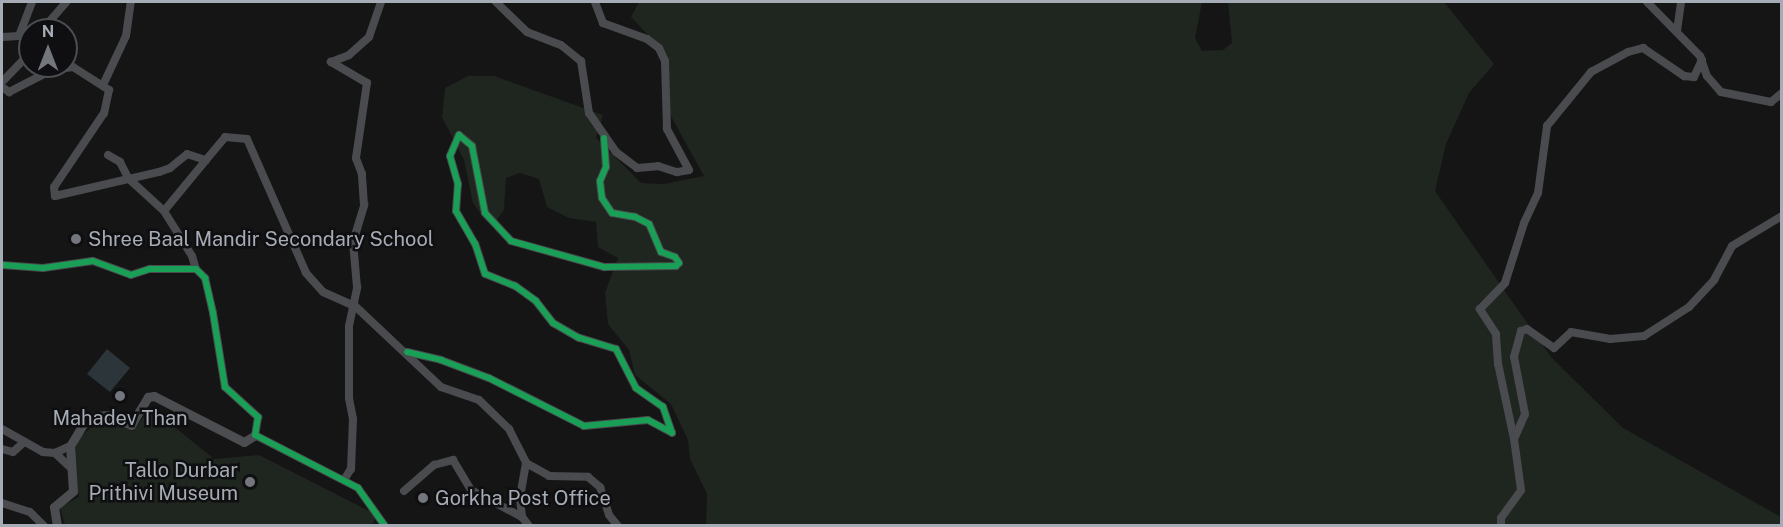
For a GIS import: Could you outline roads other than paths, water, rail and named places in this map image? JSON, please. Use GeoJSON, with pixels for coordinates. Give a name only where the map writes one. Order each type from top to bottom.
{"type":"FeatureCollection","features":[{"type":"Feature","properties":{"kind":"main road"},"geometry":{"type":"LineString","coordinates":[[57,525],[54,507],[73,490],[69,466],[70,446],[83,424],[96,416],[108,415],[131,425],[151,396],[185,409],[244,442],[255,435]]}},
{"type":"Feature","properties":{"kind":"street"},"geometry":{"type":"LineString","coordinates":[[2,37],[20,36],[32,2]]}},
{"type":"Feature","properties":{"kind":"street"},"geometry":{"type":"LineString","coordinates":[[52,18],[66,2]]}},
{"type":"Feature","properties":{"kind":"street"},"geometry":{"type":"LineString","coordinates":[[103,85],[126,36],[131,2]]}},
{"type":"Feature","properties":{"kind":"street"},"geometry":{"type":"LineString","coordinates":[[344,480],[351,469],[350,326],[355,306],[352,300],[357,287],[353,242],[364,205],[362,174],[356,158],[367,83],[331,62],[349,55],[369,37],[381,2]]}},
{"type":"Feature","properties":{"kind":"street"},"geometry":{"type":"LineString","coordinates":[[496,2],[527,32],[561,45],[581,61],[589,113],[604,138],[637,168],[658,166],[677,172],[689,170],[667,129],[665,61],[659,48],[603,23],[595,2]]}},
{"type":"Feature","properties":{"kind":"street"},"geometry":{"type":"LineString","coordinates":[[1647,2],[1677,31],[1702,60],[1707,76],[1721,92],[1771,102],[1782,93]]}},
{"type":"Feature","properties":{"kind":"street"},"geometry":{"type":"LineString","coordinates":[[1677,31],[1681,2]]}},
{"type":"Feature","properties":{"kind":"street"},"geometry":{"type":"LineString","coordinates":[[1501,525],[1501,518],[1521,490],[1514,439],[1498,364],[1496,334],[1480,309],[1505,283],[1524,223],[1538,193],[1547,126],[1591,72],[1628,52],[1643,48],[1684,76],[1694,77],[1702,60]]}},
{"type":"Feature","properties":{"kind":"street"},"geometry":{"type":"LineString","coordinates":[[2,82],[18,65]]}},
{"type":"Feature","properties":{"kind":"street"},"geometry":{"type":"LineString","coordinates":[[2,87],[9,92],[32,78],[66,67],[103,85],[110,98],[104,113],[53,193],[64,196],[170,168],[187,154],[206,160]]}},
{"type":"Feature","properties":{"kind":"street"},"geometry":{"type":"LineString","coordinates":[[407,352],[441,360],[489,378],[584,426],[648,420],[672,433],[663,407],[636,388],[616,349],[579,338],[554,323],[536,301],[515,286],[485,274],[475,244],[456,211],[458,184],[450,156],[459,135],[472,146],[485,213],[512,241],[604,267],[676,266],[679,263],[675,257],[662,252],[649,224],[635,217],[612,213],[602,198],[600,181],[606,167],[604,138]]}},
{"type":"Feature","properties":{"kind":"street"},"geometry":{"type":"LineString","coordinates":[[164,212],[225,137],[247,139],[306,273],[322,292],[355,306],[448,392],[479,400],[509,429],[526,463],[549,476],[588,477],[600,487],[609,516],[618,525]]}},
{"type":"Feature","properties":{"kind":"street"},"geometry":{"type":"LineString","coordinates":[[108,155],[120,162],[128,178],[164,212],[192,256],[196,269],[208,290],[225,387],[258,417],[255,435],[344,480],[365,495],[385,525]]}},
{"type":"Feature","properties":{"kind":"street"},"geometry":{"type":"LineString","coordinates":[[1514,439],[1524,414],[1514,357],[1521,331],[1527,329],[1554,348],[1571,332],[1610,339],[1644,336],[1689,307],[1714,280],[1732,246],[1782,216]]}},
{"type":"Feature","properties":{"kind":"street"},"geometry":{"type":"LineString","coordinates":[[2,265],[43,268],[93,261],[131,275],[150,269],[196,269]]}},
{"type":"Feature","properties":{"kind":"street"},"geometry":{"type":"LineString","coordinates":[[2,429],[24,442],[55,453],[69,466]]}},
{"type":"Feature","properties":{"kind":"street"},"geometry":{"type":"LineString","coordinates":[[2,449],[13,452],[24,442]]}},
{"type":"Feature","properties":{"kind":"street"},"geometry":{"type":"LineString","coordinates":[[55,453],[70,446]]}},
{"type":"Feature","properties":{"kind":"street"},"geometry":{"type":"LineString","coordinates":[[404,490],[435,465],[453,460],[471,490],[522,517]]}},
{"type":"Feature","properties":{"kind":"street"},"geometry":{"type":"LineString","coordinates":[[526,463],[519,509],[529,525]]}},
{"type":"Feature","properties":{"kind":"street"},"geometry":{"type":"LineString","coordinates":[[2,503],[30,512],[44,525]]}},
{"type":"Feature","properties":{"kind":"place","name":"Shree Baal Mandir Secondary School"},"geometry":{"type":"Point","coordinates":[76,239]}},
{"type":"Feature","properties":{"kind":"place","name":"Mahadev Than"},"geometry":{"type":"Point","coordinates":[120,396]}},
{"type":"Feature","properties":{"kind":"place","name":"Tallo Durbar Prithivi Museum"},"geometry":{"type":"Point","coordinates":[250,482]}},
{"type":"Feature","properties":{"kind":"place","name":"Gorkha Post Office"},"geometry":{"type":"Point","coordinates":[423,498]}}]}
